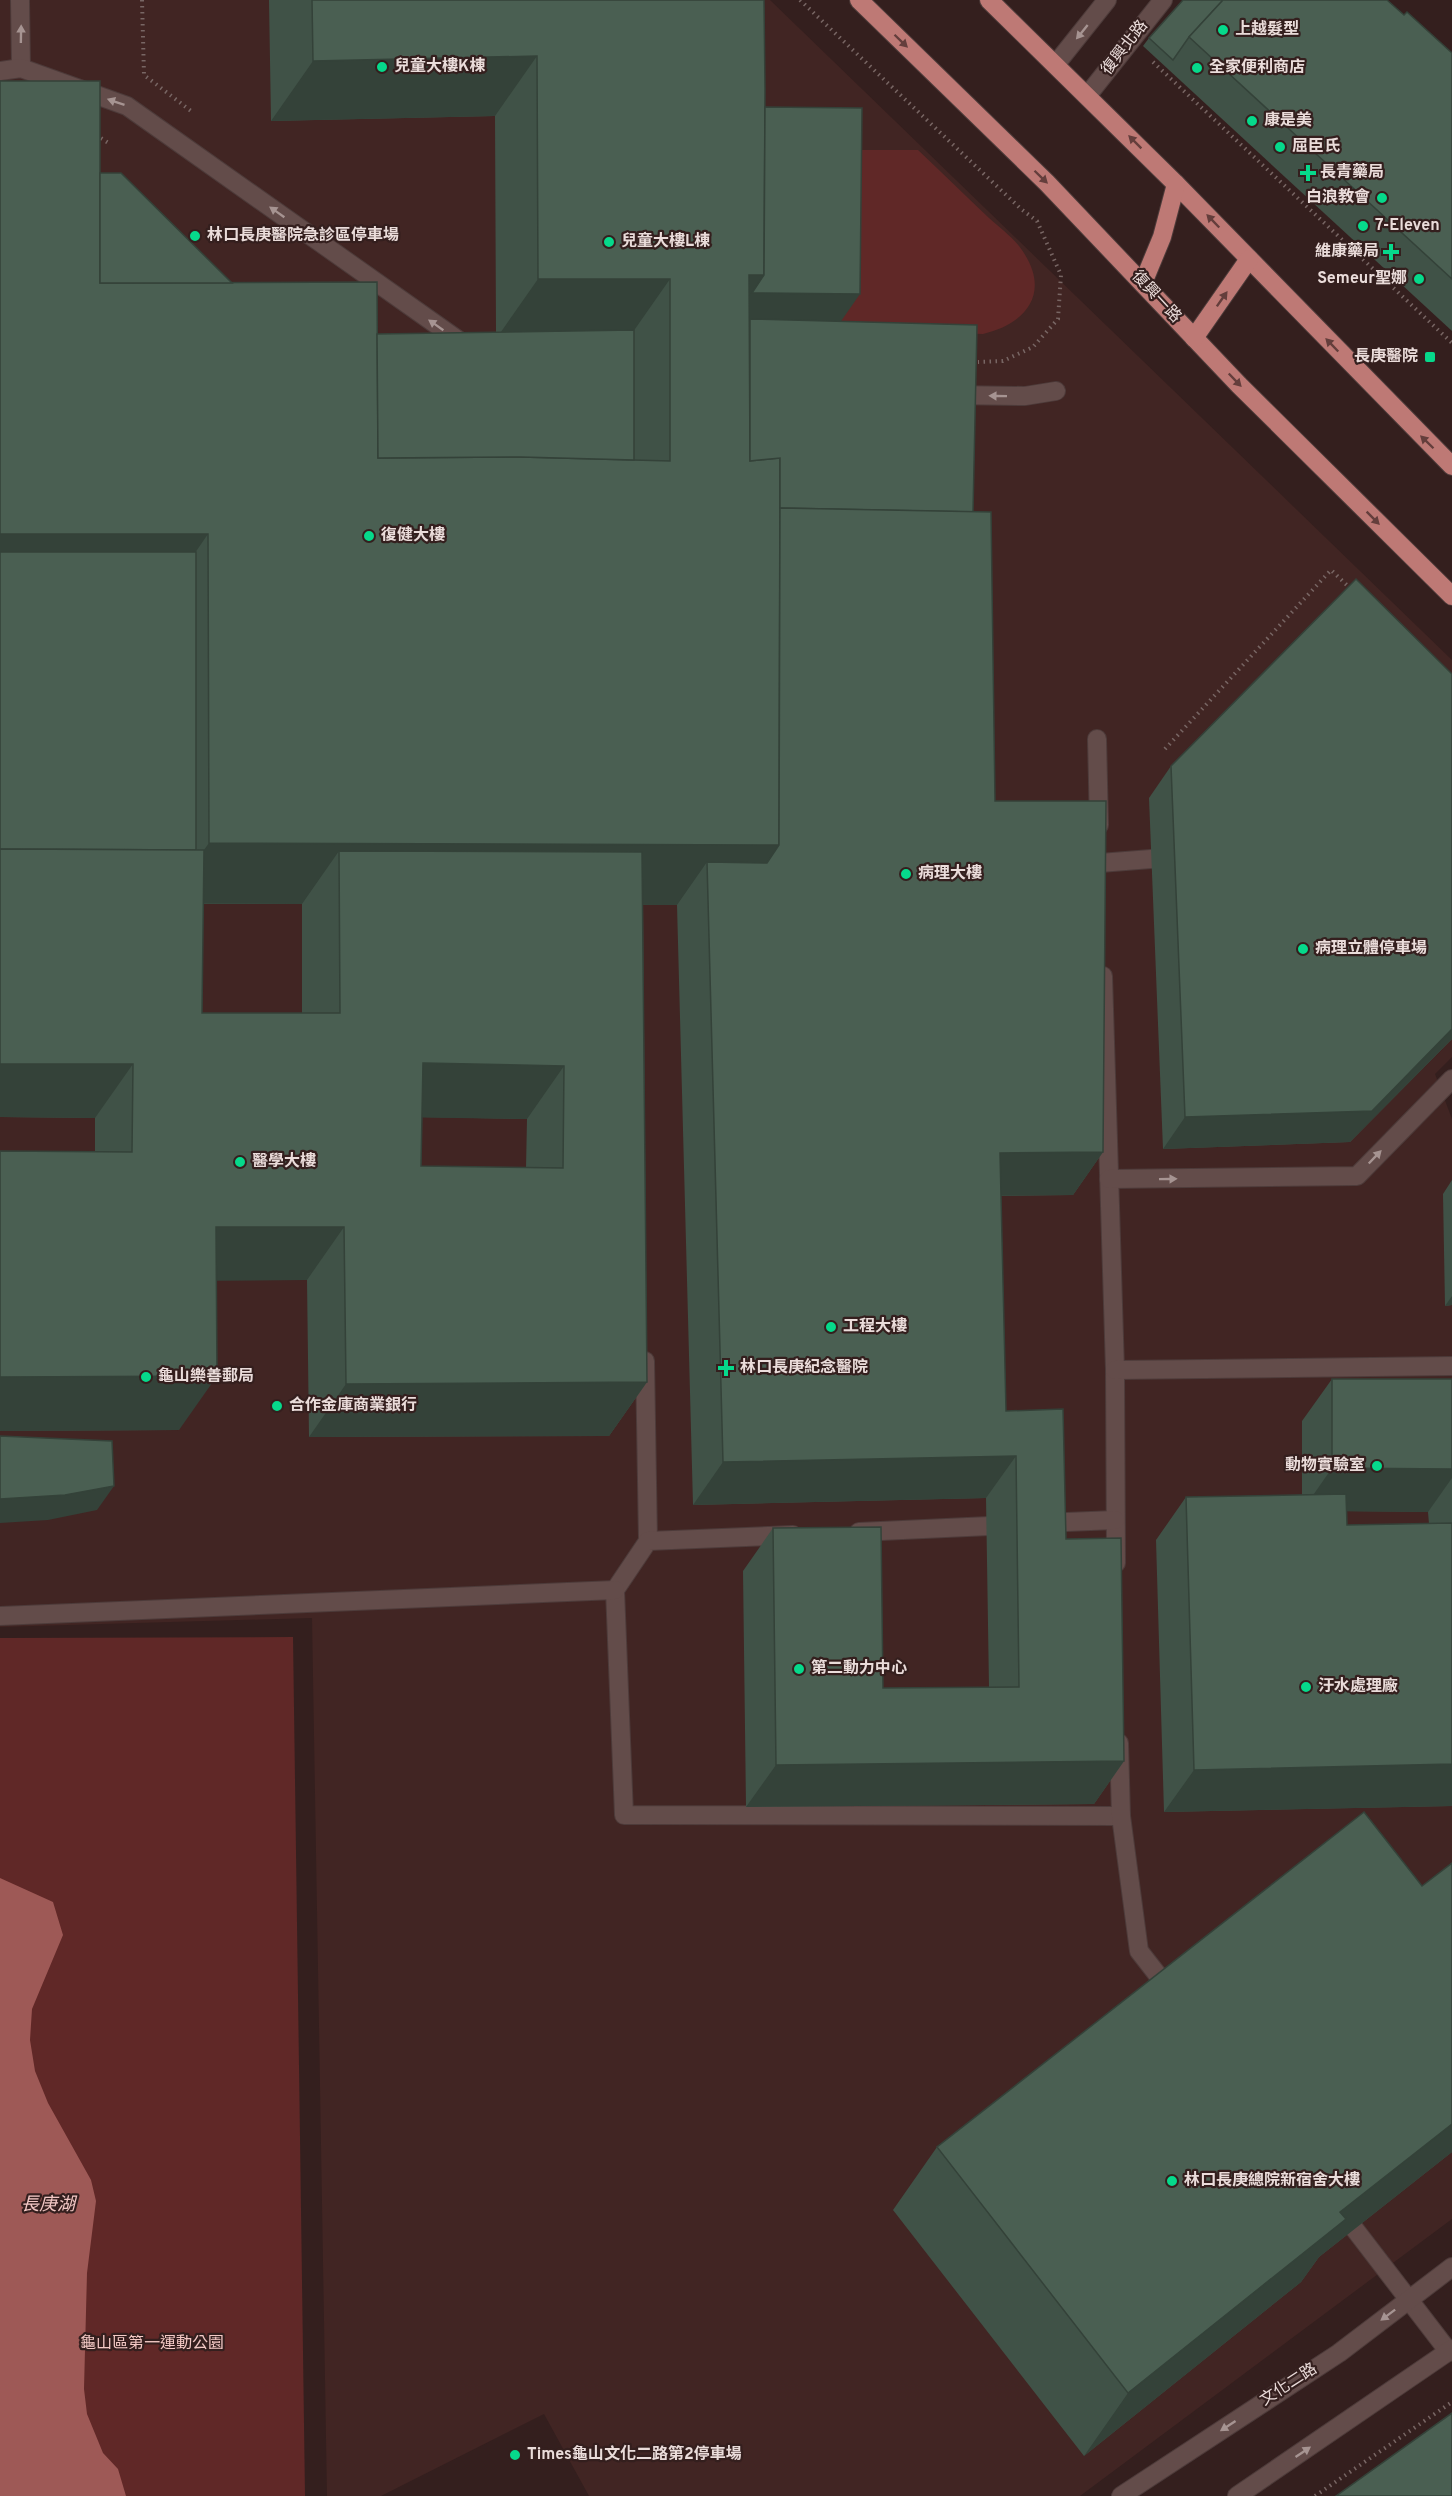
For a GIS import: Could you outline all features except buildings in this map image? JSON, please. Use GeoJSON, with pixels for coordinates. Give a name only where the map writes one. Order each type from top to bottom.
{"type":"FeatureCollection","features":[{"type":"Feature","properties":{"kind":"main road","name":"復興一路"},"geometry":{"type":"LineString","coordinates":[[859,0],[1047,183],[1194,338],[1452,596]]}},
{"type":"Feature","properties":{"kind":"main road"},"geometry":{"type":"LineString","coordinates":[[989,0],[1176,184],[1452,466]]}},
{"type":"Feature","properties":{"kind":"main road"},"geometry":{"type":"LineString","coordinates":[[1143,283],[1162,237],[1176,184]]}},
{"type":"Feature","properties":{"kind":"main road"},"geometry":{"type":"LineString","coordinates":[[1194,338],[1249,259]]}},
{"type":"Feature","properties":{"kind":"street"},"geometry":{"type":"LineString","coordinates":[[20,0],[21,68]]}},
{"type":"Feature","properties":{"kind":"street"},"geometry":{"type":"LineString","coordinates":[[1056,64],[1107,0]]}},
{"type":"Feature","properties":{"kind":"street","name":"復興北路"},"geometry":{"type":"LineString","coordinates":[[1087,96],[1162,0]]}},
{"type":"Feature","properties":{"kind":"street"},"geometry":{"type":"LineString","coordinates":[[0,71],[21,68],[127,106],[483,360]]}},
{"type":"Feature","properties":{"kind":"street"},"geometry":{"type":"LineString","coordinates":[[936,395],[1024,396],[1056,391]]}},
{"type":"Feature","properties":{"kind":"street"},"geometry":{"type":"LineString","coordinates":[[1097,739],[1100,869],[1151,859]]}},
{"type":"Feature","properties":{"kind":"street"},"geometry":{"type":"LineString","coordinates":[[1103,957],[1115,1370],[1116,1579]]}},
{"type":"Feature","properties":{"kind":"street"},"geometry":{"type":"LineString","coordinates":[[1109,1179],[1357,1176],[1452,1079]]}},
{"type":"Feature","properties":{"kind":"street"},"geometry":{"type":"LineString","coordinates":[[644,1337],[648,1541],[615,1590],[624,1815],[1120,1816]]}},
{"type":"Feature","properties":{"kind":"street"},"geometry":{"type":"LineString","coordinates":[[1115,1370],[1452,1366]]}},
{"type":"Feature","properties":{"kind":"street"},"geometry":{"type":"LineString","coordinates":[[840,1532],[1115,1520]]}},
{"type":"Feature","properties":{"kind":"street"},"geometry":{"type":"LineString","coordinates":[[648,1541],[816,1533]]}},
{"type":"Feature","properties":{"kind":"street"},"geometry":{"type":"LineString","coordinates":[[0,1617],[615,1590]]}},
{"type":"Feature","properties":{"kind":"street"},"geometry":{"type":"LineString","coordinates":[[1119,1721],[1120,1816],[1139,1951],[1184,2009]]}},
{"type":"Feature","properties":{"kind":"street"},"geometry":{"type":"LineString","coordinates":[[1237,2496],[1450,2350],[1326,2192]]}},
{"type":"Feature","properties":{"kind":"street","name":"文化二路"},"geometry":{"type":"LineString","coordinates":[[1121,2496],[1339,2353],[1452,2268]]}},
{"type":"Feature","properties":{"kind":"path"},"geometry":{"type":"LineString","coordinates":[[142,0],[144,75],[198,116]]}},
{"type":"Feature","properties":{"kind":"path"},"geometry":{"type":"LineString","coordinates":[[800,0],[1021,209],[1037,220],[1061,275],[1058,319],[1033,347],[1003,361],[971,363]]}},
{"type":"Feature","properties":{"kind":"path"},"geometry":{"type":"LineString","coordinates":[[1133,37],[1153,62],[1452,343]]}},
{"type":"Feature","properties":{"kind":"path"},"geometry":{"type":"LineString","coordinates":[[90,131],[110,144]]}},
{"type":"Feature","properties":{"kind":"path"},"geometry":{"type":"LineString","coordinates":[[1165,749],[1331,570],[1357,595]]}},
{"type":"Feature","properties":{"kind":"path"},"geometry":{"type":"LineString","coordinates":[[1315,2496],[1452,2402]]}},
{"type":"Feature","properties":{"kind":"shaded area","name":"林口長庚紀念醫院"},"geometry":{"type":"Polygon","coordinates":[[[0,0],[770,0],[1452,660],[1452,1057],[1435,1074],[1452,1119],[1452,2219],[1080,2496],[589,2496],[544,2414],[381,2496],[327,2496],[312,1618],[0,1627],[0,0]]]}},
{"type":"Feature","properties":{"kind":"green space"},"geometry":{"type":"Polygon","coordinates":[[[841,150],[918,150],[1019,246],[1034,276],[1035,290],[1024,313],[1013,322],[983,334],[841,329],[841,150]]]}},
{"type":"Feature","properties":{"kind":"green space","name":"龜山區第一運動公園"},"geometry":{"type":"Polygon","coordinates":[[[293,1637],[305,2496],[0,2496],[0,1638],[293,1637]]]}},
{"type":"Feature","properties":{"kind":"water","name":"長庚湖"},"geometry":{"type":"Polygon","coordinates":[[[0,1878],[53,1902],[63,1935],[32,2009],[30,2040],[35,2071],[48,2103],[91,2180],[96,2201],[87,2273],[84,2389],[87,2414],[103,2453],[118,2469],[126,2496],[0,2496],[0,1878]]]}},
{"type":"Feature","properties":{"kind":"place","name":"上越髮型"},"geometry":{"type":"Point","coordinates":[1223,30]}},
{"type":"Feature","properties":{"kind":"place","name":"兒童大樓K棟"},"geometry":{"type":"Point","coordinates":[382,67]}},
{"type":"Feature","properties":{"kind":"place","name":"全家便利商店"},"geometry":{"type":"Point","coordinates":[1197,68]}},
{"type":"Feature","properties":{"kind":"place","name":"康是美"},"geometry":{"type":"Point","coordinates":[1252,121]}},
{"type":"Feature","properties":{"kind":"place","name":"屈臣氏"},"geometry":{"type":"Point","coordinates":[1280,147]}},
{"type":"Feature","properties":{"kind":"place","name":"長青藥局"},"geometry":{"type":"Point","coordinates":[1308,173]}},
{"type":"Feature","properties":{"kind":"place","name":"白浪教會"},"geometry":{"type":"Point","coordinates":[1382,198]}},
{"type":"Feature","properties":{"kind":"place","name":"7-Eleven"},"geometry":{"type":"Point","coordinates":[1363,226]}},
{"type":"Feature","properties":{"kind":"place","name":"林口長庚醫院急診區停車場"},"geometry":{"type":"Point","coordinates":[195,236]}},
{"type":"Feature","properties":{"kind":"place","name":"兒童大樓L棟"},"geometry":{"type":"Point","coordinates":[609,242]}},
{"type":"Feature","properties":{"kind":"place","name":"維康藥局"},"geometry":{"type":"Point","coordinates":[1391,252]}},
{"type":"Feature","properties":{"kind":"place","name":"Semeur聖娜"},"geometry":{"type":"Point","coordinates":[1419,279]}},
{"type":"Feature","properties":{"kind":"place","name":"長庚醫院"},"geometry":{"type":"Point","coordinates":[1430,357]}},
{"type":"Feature","properties":{"kind":"place","name":"復健大樓"},"geometry":{"type":"Point","coordinates":[369,536]}},
{"type":"Feature","properties":{"kind":"place","name":"病理大樓"},"geometry":{"type":"Point","coordinates":[906,874]}},
{"type":"Feature","properties":{"kind":"place","name":"病理立體停車場"},"geometry":{"type":"Point","coordinates":[1303,949]}},
{"type":"Feature","properties":{"kind":"place","name":"醫學大樓"},"geometry":{"type":"Point","coordinates":[240,1162]}},
{"type":"Feature","properties":{"kind":"place","name":"工程大樓"},"geometry":{"type":"Point","coordinates":[831,1327]}},
{"type":"Feature","properties":{"kind":"place","name":"林口長庚紀念醫院"},"geometry":{"type":"Point","coordinates":[726,1368]}},
{"type":"Feature","properties":{"kind":"place","name":"龜山樂善郵局"},"geometry":{"type":"Point","coordinates":[146,1377]}},
{"type":"Feature","properties":{"kind":"place","name":"合作金庫商業銀行"},"geometry":{"type":"Point","coordinates":[277,1406]}},
{"type":"Feature","properties":{"kind":"place","name":"動物實驗室"},"geometry":{"type":"Point","coordinates":[1377,1466]}},
{"type":"Feature","properties":{"kind":"place","name":"第二動力中心"},"geometry":{"type":"Point","coordinates":[799,1669]}},
{"type":"Feature","properties":{"kind":"place","name":"汙水處理廠"},"geometry":{"type":"Point","coordinates":[1306,1687]}},
{"type":"Feature","properties":{"kind":"place","name":"林口長庚總院新宿舍大樓"},"geometry":{"type":"Point","coordinates":[1172,2181]}},
{"type":"Feature","properties":{"kind":"place","name":"Times龜山文化二路第2停車場"},"geometry":{"type":"Point","coordinates":[515,2455]}}]}
